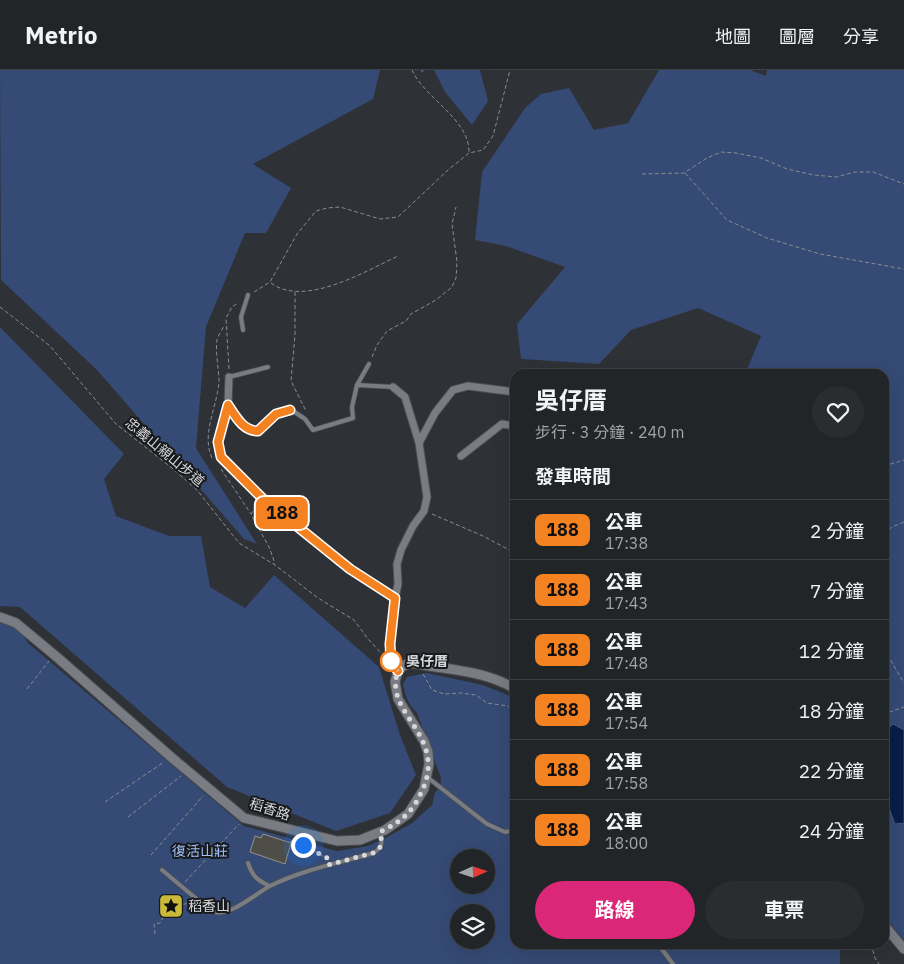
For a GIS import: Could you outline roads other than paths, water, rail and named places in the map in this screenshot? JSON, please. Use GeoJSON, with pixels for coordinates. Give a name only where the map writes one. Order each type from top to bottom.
{"type":"FeatureCollection","features":[{"type":"Feature","properties":{"kind":"street"},"geometry":{"type":"LineString","coordinates":[[230,377],[228,405],[218,442],[221,457],[262,498],[350,569],[395,598]]}},
{"type":"Feature","properties":{"kind":"street"},"geometry":{"type":"LineString","coordinates":[[419,443],[435,413],[454,390],[468,386],[510,391]]}},
{"type":"Feature","properties":{"kind":"street"},"geometry":{"type":"LineString","coordinates":[[394,387],[405,397],[419,443],[427,497],[424,511],[412,526],[397,564],[398,584],[390,644],[391,661],[398,671],[410,663],[418,664],[484,676],[510,686]]}},
{"type":"Feature","properties":{"kind":"street"},"geometry":{"type":"LineString","coordinates":[[461,456],[502,424],[510,425]]}},
{"type":"Feature","properties":{"kind":"street","name":"稻香路"},"geometry":{"type":"LineString","coordinates":[[0,617],[16,623],[54,654],[209,790],[244,818],[336,841],[360,840],[380,832],[408,814],[424,789],[429,764],[428,752],[424,741],[398,698],[395,682],[398,671]]}},
{"type":"Feature","properties":{"kind":"street"},"geometry":{"type":"LineString","coordinates":[[889,931],[904,949]]}},
{"type":"Feature","properties":{"kind":"lane"},"geometry":{"type":"LineString","coordinates":[[242,330],[241,318],[248,295]]}},
{"type":"Feature","properties":{"kind":"lane"},"geometry":{"type":"LineString","coordinates":[[228,405],[240,423],[251,431],[258,431],[276,414],[290,410],[305,418],[313,430],[353,418],[352,407],[356,385],[369,364]]}},
{"type":"Feature","properties":{"kind":"lane"},"geometry":{"type":"LineString","coordinates":[[230,377],[268,367]]}},
{"type":"Feature","properties":{"kind":"lane"},"geometry":{"type":"LineString","coordinates":[[356,385],[394,387]]}},
{"type":"Feature","properties":{"kind":"lane"},"geometry":{"type":"LineString","coordinates":[[427,777],[487,824],[505,832],[510,831]]}},
{"type":"Feature","properties":{"kind":"lane"},"geometry":{"type":"LineString","coordinates":[[162,870],[205,906],[216,913],[221,913],[238,906],[270,886],[328,865],[379,850],[381,846],[380,832]]}},
{"type":"Feature","properties":{"kind":"lane"},"geometry":{"type":"LineString","coordinates":[[248,863],[251,873],[259,882],[270,886]]}},
{"type":"Feature","properties":{"kind":"lane"},"geometry":{"type":"LineString","coordinates":[[662,949],[673,964]]}},
{"type":"Feature","properties":{"kind":"place","name":"吳仔厝"},"geometry":{"type":"Point","coordinates":[391,661]}},
{"type":"Feature","properties":{"kind":"place","name":"稻香山"},"geometry":{"type":"Point","coordinates":[171,906]}},
{"type":"Feature","properties":{"kind":"park label","name":"復活山莊"},"geometry":{"type":"Point","coordinates":[200,851]}}]}
